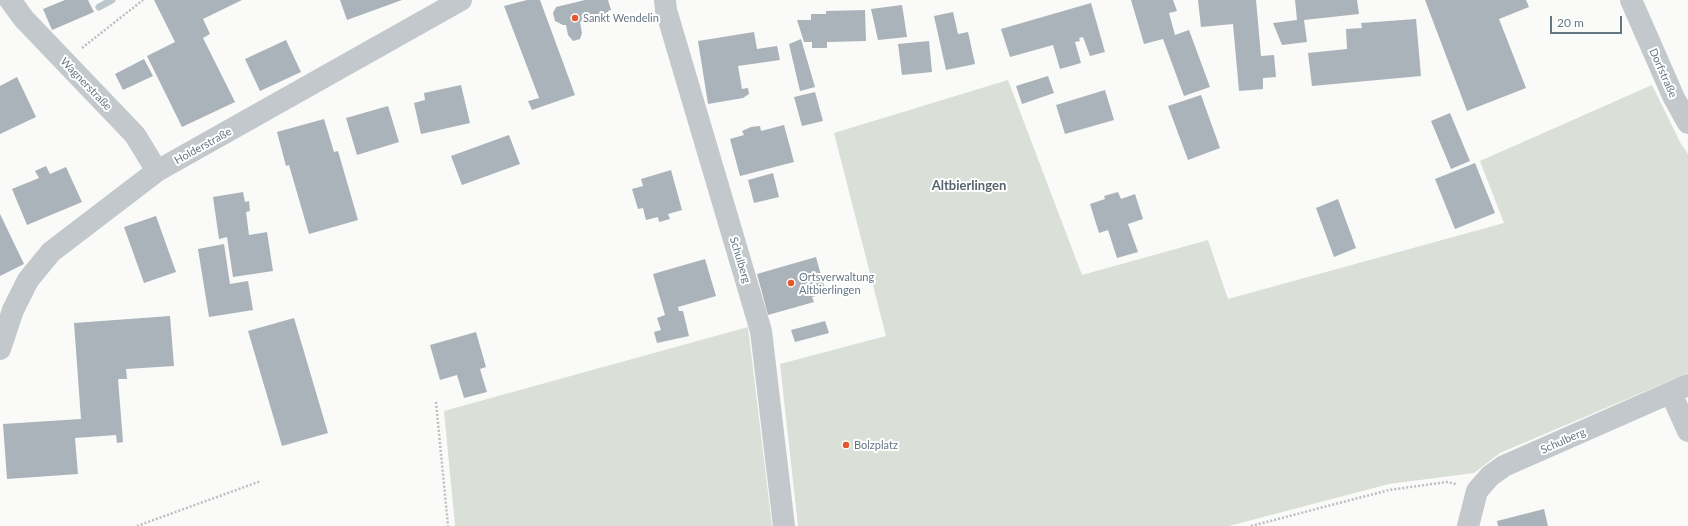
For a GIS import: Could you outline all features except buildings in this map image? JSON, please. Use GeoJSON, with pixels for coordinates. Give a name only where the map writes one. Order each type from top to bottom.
{"type":"FeatureCollection","features":[{"type":"Feature","properties":{"kind":"street","name":"Wagnerstraße"},"geometry":{"type":"LineString","coordinates":[[10,0],[24,19],[135,135],[157,171]]}},
{"type":"Feature","properties":{"kind":"street","name":"Holderstraße"},"geometry":{"type":"LineString","coordinates":[[0,349],[13,310],[28,280],[51,252],[157,171],[461,0]]}},
{"type":"Feature","properties":{"kind":"street","name":"Schulberg"},"geometry":{"type":"LineString","coordinates":[[665,0],[666,10],[761,331],[784,526]]}},
{"type":"Feature","properties":{"kind":"street","name":"Dorfstraße"},"geometry":{"type":"LineString","coordinates":[[1631,0],[1674,98],[1688,123]]}},
{"type":"Feature","properties":{"kind":"street","name":"Schulberg"},"geometry":{"type":"LineString","coordinates":[[1468,526],[1477,491],[1490,476],[1504,466],[1680,389]]}},
{"type":"Feature","properties":{"kind":"street"},"geometry":{"type":"LineString","coordinates":[[1680,389],[1688,431]]}},
{"type":"Feature","properties":{"kind":"path"},"geometry":{"type":"LineString","coordinates":[[65,62],[143,0]]}},
{"type":"Feature","properties":{"kind":"path"},"geometry":{"type":"LineString","coordinates":[[436,402],[448,526]]}},
{"type":"Feature","properties":{"kind":"path"},"geometry":{"type":"LineString","coordinates":[[137,526],[261,481]]}},
{"type":"Feature","properties":{"kind":"path"},"geometry":{"type":"LineString","coordinates":[[1251,526],[1389,490],[1447,482],[1477,491]]}},
{"type":"Feature","properties":{"kind":"shaded area"},"geometry":{"type":"Polygon","coordinates":[[[1008,80],[1082,275],[1208,240],[1228,299],[1504,223],[1480,161],[1652,85],[1681,144],[1688,154],[1688,373],[1500,453],[1474,473],[1389,484],[1229,526],[798,526],[780,364],[886,336],[834,133],[1008,80]]]}},
{"type":"Feature","properties":{"kind":"shaded area"},"geometry":{"type":"Polygon","coordinates":[[[748,327],[772,526],[455,526],[444,411],[748,327]]]}},
{"type":"Feature","properties":{"kind":"waterway"},"geometry":{"type":"LineString","coordinates":[[99,7],[112,0]]}},
{"type":"Feature","properties":{"kind":"place","name":"Sankt Wendelin"},"geometry":{"type":"Point","coordinates":[575,18]}},
{"type":"Feature","properties":{"kind":"place","name":"Ortsverwaltung Altbierlingen"},"geometry":{"type":"Point","coordinates":[791,283]}},
{"type":"Feature","properties":{"kind":"place","name":"Bolzplatz"},"geometry":{"type":"Point","coordinates":[846,445]}},
{"type":"Feature","properties":{"kind":"district","name":"Altbierlingen"},"geometry":{"type":"Point","coordinates":[969,186]}}]}
